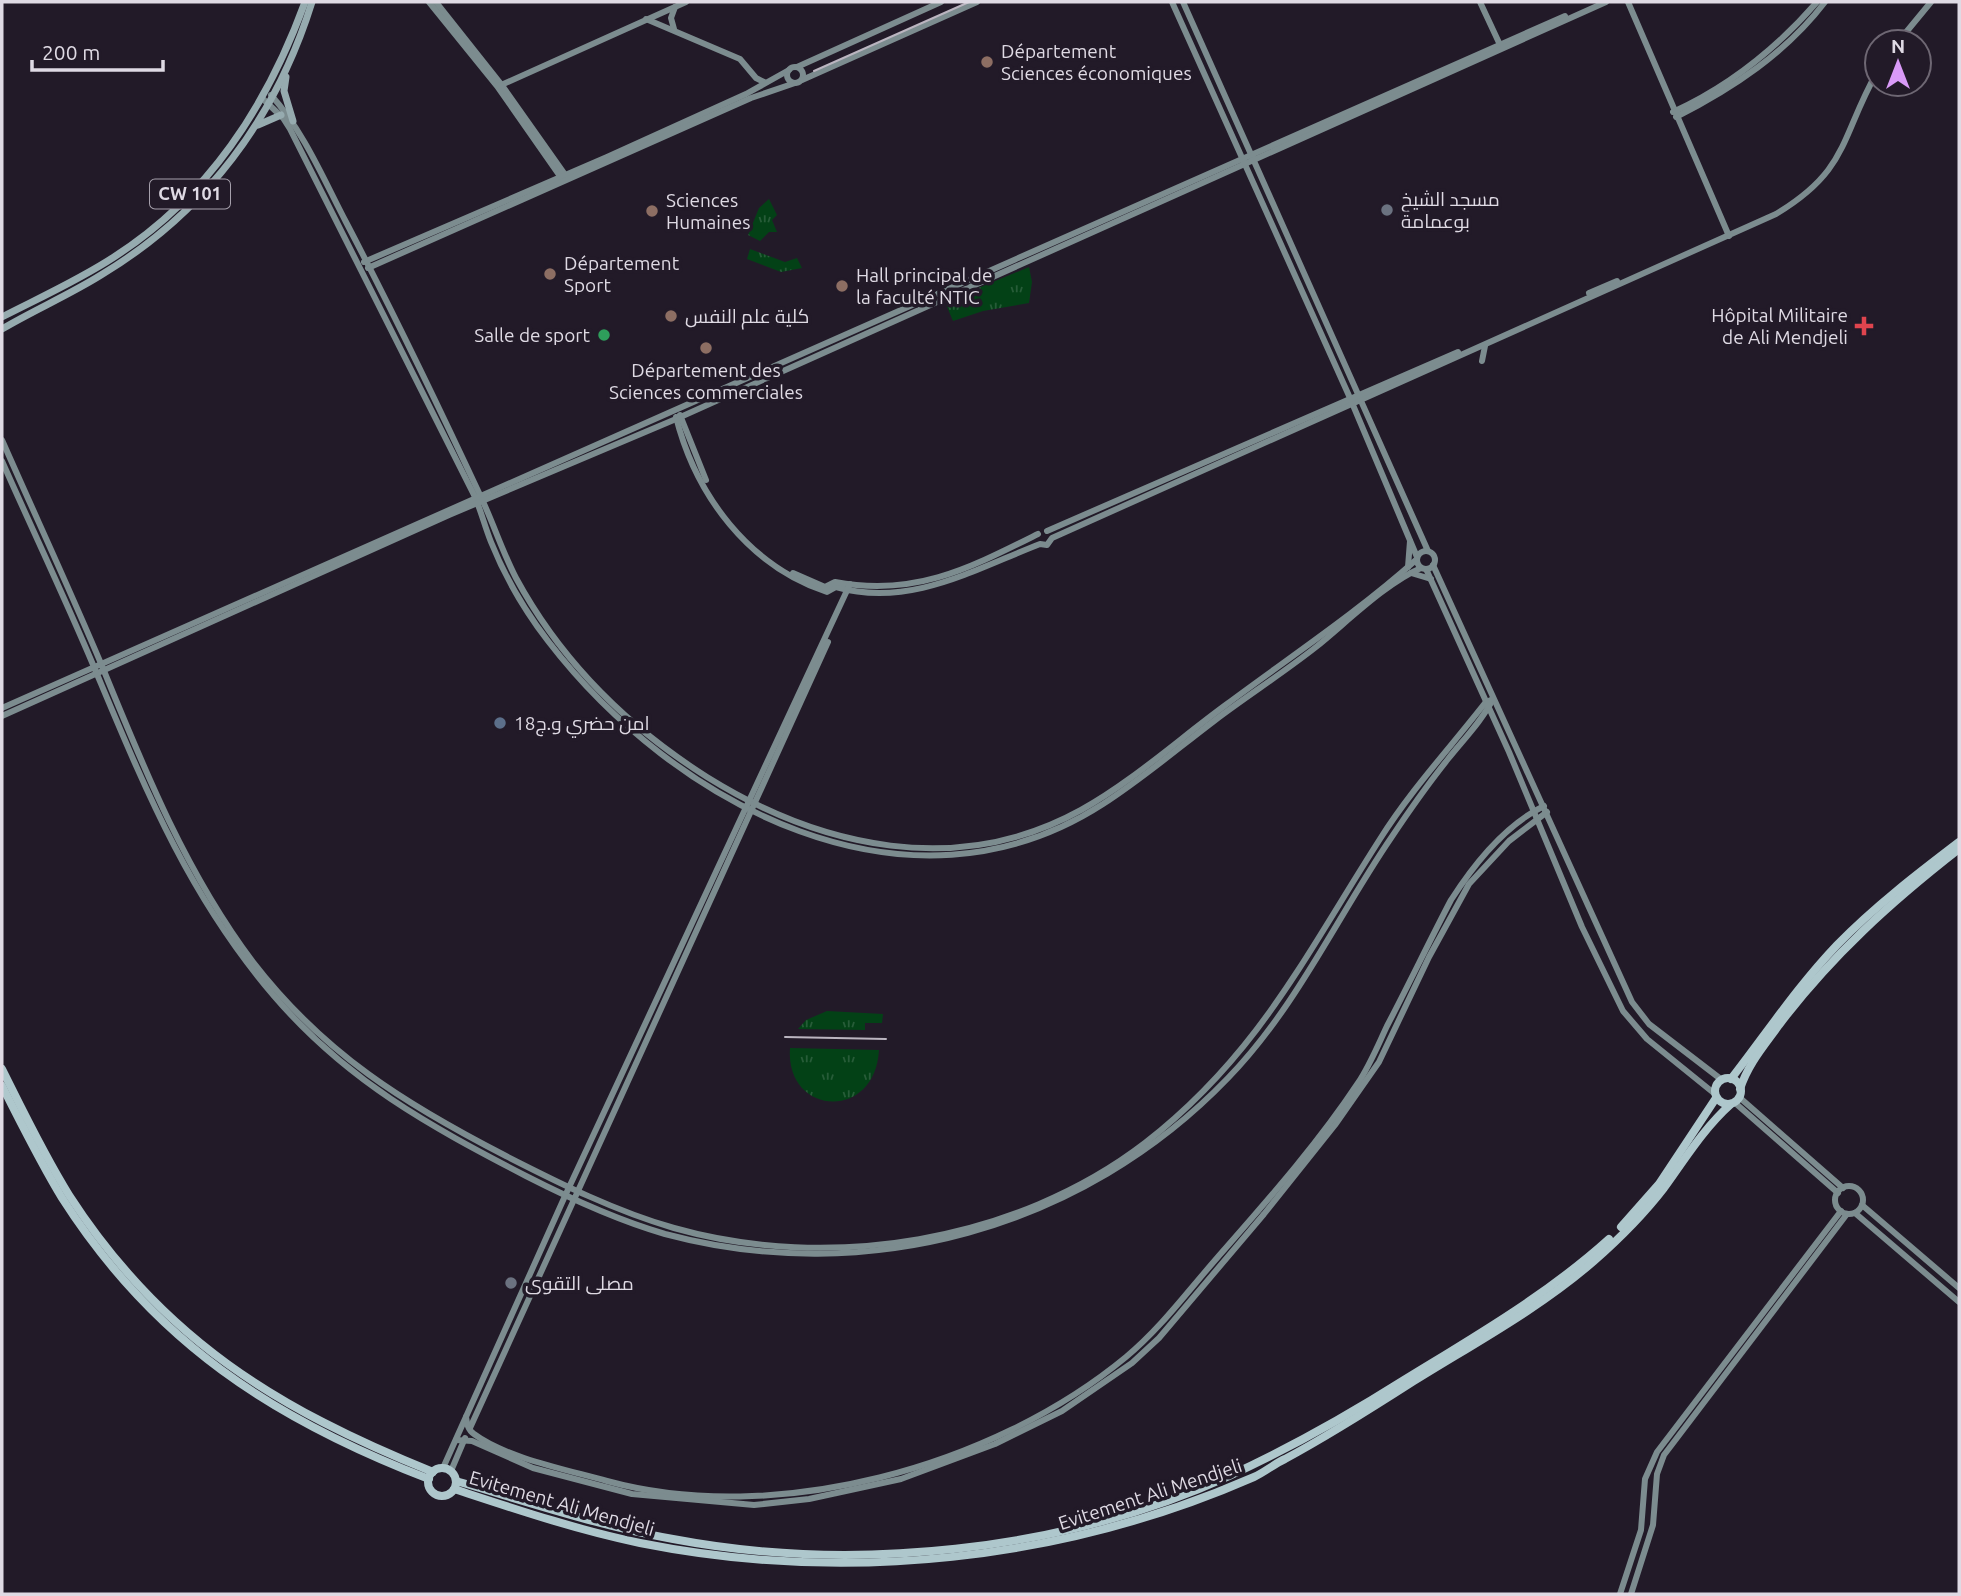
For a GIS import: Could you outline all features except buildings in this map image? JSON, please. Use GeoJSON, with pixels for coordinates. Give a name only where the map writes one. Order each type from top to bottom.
{"type":"FeatureCollection","features":[{"type":"Feature","properties":{"kind":"highway"},"geometry":{"type":"LineString","coordinates":[[1716,1096],[1723,1103],[1736,1098],[1726,1080],[1789,1000],[1838,944],[1886,899],[1959,842]]}},
{"type":"Feature","properties":{"kind":"highway","name":"Evitement Ali Mendjeli"},"geometry":{"type":"LineString","coordinates":[[455,1485],[547,1519],[636,1542],[751,1559],[883,1563],[968,1556],[1043,1543],[1134,1519],[1259,1475],[1349,1424],[1541,1300],[1594,1260],[1660,1193],[1714,1119],[1736,1098],[1748,1068],[1828,962],[1900,895],[1959,849]]}},
{"type":"Feature","properties":{"kind":"highway"},"geometry":{"type":"LineString","coordinates":[[2,1069],[48,1158],[91,1227],[131,1276],[188,1334],[241,1375],[297,1411],[431,1476]]}},
{"type":"Feature","properties":{"kind":"highway","name":"Evitement Ali Mendjeli"},"geometry":{"type":"LineString","coordinates":[[455,1485],[639,1533],[727,1547],[799,1553],[882,1553],[1023,1539],[1131,1513],[1214,1482],[1301,1442],[1530,1301],[1590,1256],[1627,1221],[1659,1184],[1716,1096],[1716,1087],[1726,1080]]}},
{"type":"Feature","properties":{"kind":"highway"},"geometry":{"type":"LineString","coordinates":[[2,1086],[62,1198],[103,1256],[184,1340],[237,1383],[293,1418],[361,1452],[431,1476],[447,1470],[455,1485],[445,1495],[436,1494],[430,1488],[431,1476]]}},
{"type":"Feature","properties":{"kind":"main road","name":"CW 101"},"geometry":{"type":"LineString","coordinates":[[2,317],[115,257],[155,226],[209,174],[268,91],[304,2]]}},
{"type":"Feature","properties":{"kind":"main road","name":"CW 101"},"geometry":{"type":"LineString","coordinates":[[2,328],[100,276],[147,245],[214,182],[272,101],[287,70],[312,2]]}},
{"type":"Feature","properties":{"kind":"main road"},"geometry":{"type":"LineString","coordinates":[[429,2],[499,85]]}},
{"type":"Feature","properties":{"kind":"main road"},"geometry":{"type":"LineString","coordinates":[[436,2],[499,85],[564,178]]}},
{"type":"Feature","properties":{"kind":"main road"},"geometry":{"type":"LineString","coordinates":[[499,85],[685,2]]}},
{"type":"Feature","properties":{"kind":"main road"},"geometry":{"type":"LineString","coordinates":[[564,178],[789,70],[941,2]]}},
{"type":"Feature","properties":{"kind":"main road"},"geometry":{"type":"LineString","coordinates":[[365,265],[564,178],[763,94],[798,82],[977,2]]}},
{"type":"Feature","properties":{"kind":"main road"},"geometry":{"type":"LineString","coordinates":[[1172,2],[1355,400],[1428,551],[1435,558],[1433,565],[1632,1002],[1649,1024],[1726,1080]]}},
{"type":"Feature","properties":{"kind":"main road"},"geometry":{"type":"LineString","coordinates":[[1183,2],[1355,400],[1417,558],[1430,579],[1487,706],[1582,927],[1626,1016],[1647,1039],[1716,1096]]}},
{"type":"Feature","properties":{"kind":"main road"},"geometry":{"type":"LineString","coordinates":[[1480,2],[1501,47]]}},
{"type":"Feature","properties":{"kind":"main road"},"geometry":{"type":"LineString","coordinates":[[1501,47],[1596,2]]}},
{"type":"Feature","properties":{"kind":"main road"},"geometry":{"type":"LineString","coordinates":[[2,716],[99,669],[479,499],[677,415],[1243,160],[1606,2]]}},
{"type":"Feature","properties":{"kind":"main road"},"geometry":{"type":"LineString","coordinates":[[1628,2],[1729,236]]}},
{"type":"Feature","properties":{"kind":"main road"},"geometry":{"type":"LineString","coordinates":[[1675,114],[1755,62],[1784,37],[1817,2]]}},
{"type":"Feature","properties":{"kind":"main road"},"geometry":{"type":"LineString","coordinates":[[1675,114],[1721,93],[1757,68],[1788,42],[1825,2]]}},
{"type":"Feature","properties":{"kind":"main road"},"geometry":{"type":"LineString","coordinates":[[1910,28],[1931,2]]}},
{"type":"Feature","properties":{"kind":"main road"},"geometry":{"type":"LineString","coordinates":[[675,30],[671,18],[676,6]]}},
{"type":"Feature","properties":{"kind":"main road"},"geometry":{"type":"LineString","coordinates":[[646,19],[740,59],[763,94]]}},
{"type":"Feature","properties":{"kind":"main road"},"geometry":{"type":"LineString","coordinates":[[797,67],[803,74],[798,82]]}},
{"type":"Feature","properties":{"kind":"main road"},"geometry":{"type":"LineString","coordinates":[[287,70],[285,91],[293,121],[327,193]]}},
{"type":"Feature","properties":{"kind":"main road"},"geometry":{"type":"LineString","coordinates":[[789,70],[787,77],[798,82]]}},
{"type":"Feature","properties":{"kind":"main road"},"geometry":{"type":"LineString","coordinates":[[754,77],[758,86]]}},
{"type":"Feature","properties":{"kind":"main road"},"geometry":{"type":"LineString","coordinates":[[268,91],[365,265],[479,499],[491,541],[515,592],[573,671],[651,746],[709,787],[811,836],[881,854],[941,856],[981,852],[1032,839],[1109,800],[1409,570],[1417,558],[1428,551]]}},
{"type":"Feature","properties":{"kind":"main road"},"geometry":{"type":"LineString","coordinates":[[850,587],[894,587],[937,580],[1038,534],[1485,345],[1776,214],[1824,179],[1840,155],[1865,98]]}},
{"type":"Feature","properties":{"kind":"main road"},"geometry":{"type":"LineString","coordinates":[[263,99],[272,101]]}},
{"type":"Feature","properties":{"kind":"main road"},"geometry":{"type":"LineString","coordinates":[[257,125],[284,116],[293,121]]}},
{"type":"Feature","properties":{"kind":"main road"},"geometry":{"type":"LineString","coordinates":[[677,415],[707,482],[728,519],[744,538],[781,567],[825,587],[835,582],[850,587],[895,593],[930,587],[1040,544],[1046,545],[1052,538],[1615,282],[1729,236]]}},
{"type":"Feature","properties":{"kind":"main road"},"geometry":{"type":"LineString","coordinates":[[1482,361],[1485,345]]}},
{"type":"Feature","properties":{"kind":"main road"},"geometry":{"type":"LineString","coordinates":[[2,440],[99,669],[148,796],[183,868],[229,939],[278,1000],[329,1053],[366,1084],[462,1143],[565,1196],[664,1233],[759,1252],[857,1254],[958,1238],[1042,1208],[1130,1160],[1184,1120],[1227,1080],[1269,1022],[1422,778],[1493,699]]}},
{"type":"Feature","properties":{"kind":"main road"},"geometry":{"type":"LineString","coordinates":[[2,460],[192,868],[256,965],[295,1010],[341,1055],[388,1091],[572,1190],[630,1215],[677,1229],[773,1246],[859,1247],[923,1238],[979,1225],[1061,1193],[1140,1146],[1205,1091],[1269,1022]]}},
{"type":"Feature","properties":{"kind":"main road"},"geometry":{"type":"LineString","coordinates":[[1047,531],[1052,538]]}},
{"type":"Feature","properties":{"kind":"main road"},"geometry":{"type":"LineString","coordinates":[[1038,534],[1040,544]]}},
{"type":"Feature","properties":{"kind":"main road"},"geometry":{"type":"LineString","coordinates":[[1409,570],[1410,535]]}},
{"type":"Feature","properties":{"kind":"main road"},"geometry":{"type":"LineString","coordinates":[[1409,570],[1433,565]]}},
{"type":"Feature","properties":{"kind":"main road"},"geometry":{"type":"LineString","coordinates":[[1409,570],[1430,579]]}},
{"type":"Feature","properties":{"kind":"main road"},"geometry":{"type":"LineString","coordinates":[[447,1470],[456,1440],[565,1196],[572,1190],[850,587]]}},
{"type":"Feature","properties":{"kind":"main road"},"geometry":{"type":"LineString","coordinates":[[2,708],[99,669]]}},
{"type":"Feature","properties":{"kind":"main road"},"geometry":{"type":"LineString","coordinates":[[1488,688],[1500,689]]}},
{"type":"Feature","properties":{"kind":"main road"},"geometry":{"type":"LineString","coordinates":[[466,1418],[469,1429],[510,1451],[634,1488],[753,1499],[809,1492],[891,1475],[993,1438],[1059,1404],[1127,1356],[1154,1331],[1331,1121],[1360,1080],[1451,900],[1466,876],[1494,845],[1546,809]]}},
{"type":"Feature","properties":{"kind":"main road"},"geometry":{"type":"LineString","coordinates":[[456,1440],[465,1439],[533,1468],[632,1494],[754,1505],[809,1499],[901,1479],[995,1444],[1062,1411],[1132,1363],[1159,1338],[1335,1125],[1379,1062],[1429,957],[1469,884],[1535,815]]}},
{"type":"Feature","properties":{"kind":"main road"},"geometry":{"type":"LineString","coordinates":[[1736,1098],[1840,1191],[1858,1190],[1863,1197],[1862,1205]]}},
{"type":"Feature","properties":{"kind":"main road"},"geometry":{"type":"LineString","coordinates":[[447,1470],[465,1439],[573,1199],[572,1190]]}},
{"type":"Feature","properties":{"kind":"main road"},"geometry":{"type":"LineString","coordinates":[[1840,1191],[1836,1204],[1959,1302]]}},
{"type":"Feature","properties":{"kind":"main road"},"geometry":{"type":"LineString","coordinates":[[1620,1594],[1641,1530],[1645,1479],[1657,1452],[1848,1213],[1862,1205]]}},
{"type":"Feature","properties":{"kind":"main road"},"geometry":{"type":"LineString","coordinates":[[1862,1205],[1959,1288]]}},
{"type":"Feature","properties":{"kind":"main road"},"geometry":{"type":"LineString","coordinates":[[1631,1594],[1634,1576],[1653,1525],[1657,1474],[1664,1455],[1848,1213]]}},
{"type":"Feature","properties":{"kind":"green space"},"geometry":{"type":"Polygon","coordinates":[[[769,199],[777,215],[772,220],[777,232],[769,232],[760,241],[748,235],[759,208],[769,199]]]}},
{"type":"Feature","properties":{"kind":"green space"},"geometry":{"type":"Polygon","coordinates":[[[750,249],[785,262],[797,258],[802,268],[781,272],[747,259],[750,249]]]}},
{"type":"Feature","properties":{"kind":"green space"},"geometry":{"type":"Polygon","coordinates":[[[1029,267],[1032,282],[1029,303],[983,311],[953,321],[945,302],[1029,267]]]}},
{"type":"Feature","properties":{"kind":"green space"},"geometry":{"type":"Polygon","coordinates":[[[827,1011],[883,1014],[882,1023],[865,1023],[865,1030],[798,1029],[806,1020],[827,1011]]]}},
{"type":"Feature","properties":{"kind":"green space"},"geometry":{"type":"Polygon","coordinates":[[[790,1048],[879,1050],[874,1073],[863,1090],[848,1099],[831,1102],[815,1098],[801,1087],[792,1071],[790,1048]]]}},
{"type":"Feature","properties":{"kind":"tram line"},"geometry":{"type":"LineString","coordinates":[[814,71],[969,2]]}},
{"type":"Feature","properties":{"kind":"tram line"},"geometry":{"type":"LineString","coordinates":[[785,1037],[886,1039]]}},
{"type":"Feature","properties":{"kind":"place","name":"Département Sciences économiques"},"geometry":{"type":"Point","coordinates":[987,62]}},
{"type":"Feature","properties":{"kind":"place","name":"مسجد الشيخ بوعمامة"},"geometry":{"type":"Point","coordinates":[1387,210]}},
{"type":"Feature","properties":{"kind":"place","name":"Sciences Humaines"},"geometry":{"type":"Point","coordinates":[652,211]}},
{"type":"Feature","properties":{"kind":"place","name":"Département Sport"},"geometry":{"type":"Point","coordinates":[550,274]}},
{"type":"Feature","properties":{"kind":"place","name":"Hall principal de la faculté NTIC"},"geometry":{"type":"Point","coordinates":[842,286]}},
{"type":"Feature","properties":{"kind":"place","name":"كلية علم النفس"},"geometry":{"type":"Point","coordinates":[671,316]}},
{"type":"Feature","properties":{"kind":"place","name":"Hôpital Militaire de Ali Mendjeli"},"geometry":{"type":"Point","coordinates":[1864,326]}},
{"type":"Feature","properties":{"kind":"place","name":"Salle de sport"},"geometry":{"type":"Point","coordinates":[604,335]}},
{"type":"Feature","properties":{"kind":"place","name":"Département des Sciences commerciales"},"geometry":{"type":"Point","coordinates":[706,348]}},
{"type":"Feature","properties":{"kind":"place","name":"امن حضري و.ج18"},"geometry":{"type":"Point","coordinates":[500,723]}},
{"type":"Feature","properties":{"kind":"place","name":"مصلى التقوى"},"geometry":{"type":"Point","coordinates":[511,1283]}}]}
